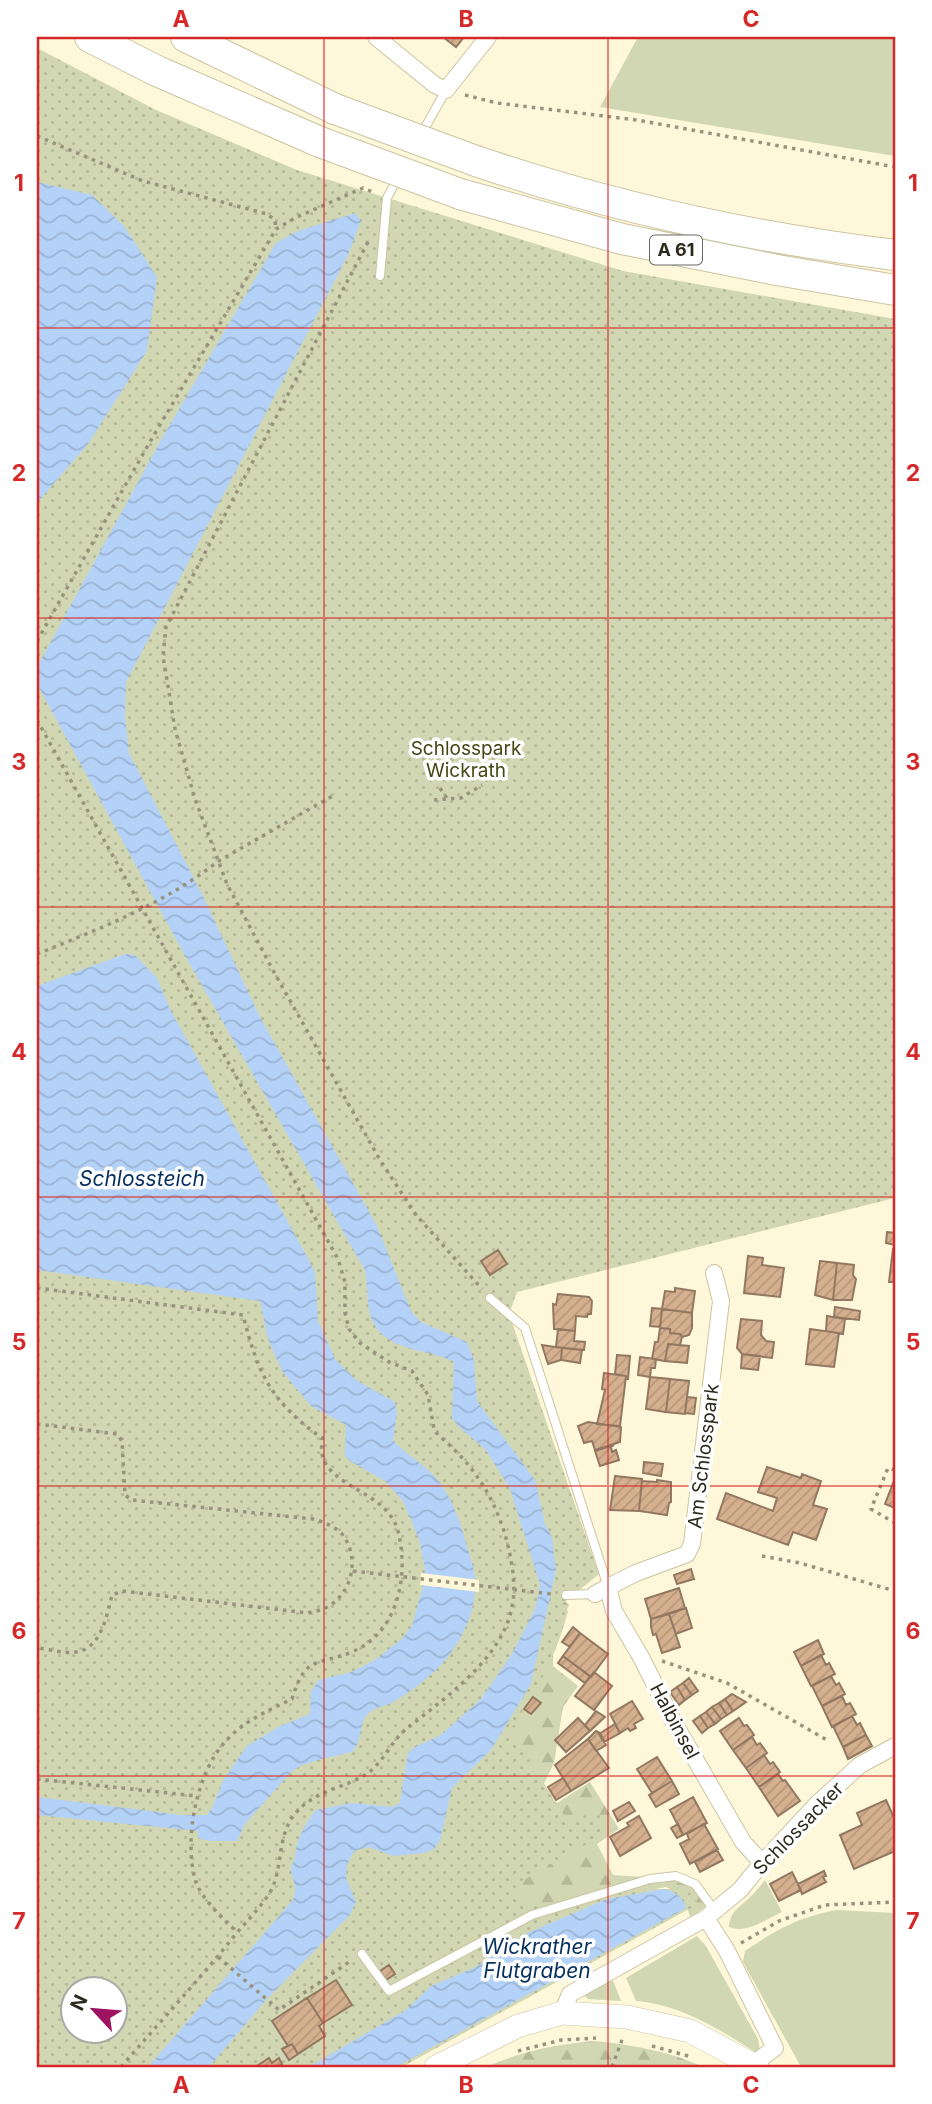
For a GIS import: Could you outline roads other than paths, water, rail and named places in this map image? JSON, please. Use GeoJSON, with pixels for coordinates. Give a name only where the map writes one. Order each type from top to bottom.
{"type":"FeatureCollection","features":[{"type":"Feature","properties":{"kind":"highway","name":"A 61"},"geometry":{"type":"LineString","coordinates":[[90,37],[158,71],[320,142],[460,194],[622,239],[895,290]]}},
{"type":"Feature","properties":{"kind":"highway","name":"A 61"},"geometry":{"type":"LineString","coordinates":[[186,37],[335,109],[476,161],[555,186],[721,226],[895,255]]}},
{"type":"Feature","properties":{"kind":"main road"},"geometry":{"type":"LineString","coordinates":[[436,2067],[518,2026],[562,2014],[627,2017],[691,2031],[755,2066]]}},
{"type":"Feature","properties":{"kind":"street"},"geometry":{"type":"LineString","coordinates":[[376,37],[435,85],[446,90],[488,37]]}},
{"type":"Feature","properties":{"kind":"street","name":"Am Schlosspark"},"geometry":{"type":"LineString","coordinates":[[602,1590],[636,1573],[687,1554],[692,1544],[721,1301],[714,1273]]}},
{"type":"Feature","properties":{"kind":"street","name":"Halbinsel"},"geometry":{"type":"LineString","coordinates":[[602,1590],[743,1842],[762,1863]]}},
{"type":"Feature","properties":{"kind":"street","name":"Schlossacker"},"geometry":{"type":"LineString","coordinates":[[562,2014],[570,1994],[710,1914],[740,1890],[818,1802],[860,1765],[895,1746]]}},
{"type":"Feature","properties":{"kind":"street"},"geometry":{"type":"LineString","coordinates":[[710,1914],[775,2048],[755,2066]]}},
{"type":"Feature","properties":{"kind":"lane"},"geometry":{"type":"LineString","coordinates":[[413,150],[446,90]]}},
{"type":"Feature","properties":{"kind":"lane"},"geometry":{"type":"LineString","coordinates":[[380,276],[387,198],[407,162]]}},
{"type":"Feature","properties":{"kind":"lane"},"geometry":{"type":"LineString","coordinates":[[490,1298],[525,1328],[602,1590],[566,1595]]}},
{"type":"Feature","properties":{"kind":"lane"},"geometry":{"type":"LineString","coordinates":[[362,1954],[389,1992],[532,1915],[650,1879],[676,1876],[695,1884],[710,1914]]}},
{"type":"Feature","properties":{"kind":"water"},"geometry":{"type":"Polygon","coordinates":[[[37,182],[92,195],[124,226],[157,277],[147,351],[88,444],[37,503],[37,182]]]}},
{"type":"Feature","properties":{"kind":"water"},"geometry":{"type":"Polygon","coordinates":[[[355,213],[361,221],[348,255],[126,682],[125,716],[129,753],[202,894],[261,1019],[377,1226],[411,1311],[421,1322],[467,1342],[474,1360],[477,1401],[535,1480],[545,1524],[552,1537],[556,1570],[531,1684],[491,1750],[452,1788],[440,1841],[434,1849],[424,1853],[393,1856],[369,1847],[357,1850],[347,1865],[346,1878],[356,1902],[350,1915],[266,2000],[209,2067],[148,2067],[293,1900],[295,1885],[291,1867],[297,1843],[316,1810],[352,1803],[392,1807],[400,1803],[408,1753],[441,1735],[481,1699],[513,1652],[536,1607],[540,1584],[510,1489],[486,1450],[452,1418],[454,1362],[397,1344],[378,1330],[370,1314],[365,1270],[188,961],[37,684],[37,667],[161,440],[276,243],[298,231],[355,213]]]}},
{"type":"Feature","properties":{"kind":"water","name":"Schlossteich"},"geometry":{"type":"Polygon","coordinates":[[[125,954],[135,955],[157,978],[171,1011],[308,1258],[315,1273],[318,1320],[335,1359],[356,1380],[395,1402],[397,1413],[393,1440],[435,1477],[448,1495],[475,1576],[470,1617],[446,1660],[409,1692],[371,1711],[364,1720],[358,1742],[352,1752],[302,1765],[291,1772],[245,1824],[237,1841],[209,1841],[198,1838],[198,1831],[37,1815],[37,1797],[182,1815],[207,1815],[224,1779],[247,1746],[280,1726],[310,1714],[311,1691],[319,1680],[351,1672],[375,1660],[402,1639],[412,1626],[425,1570],[420,1542],[403,1501],[385,1481],[345,1456],[346,1425],[311,1406],[282,1371],[268,1339],[260,1301],[37,1270],[37,986],[125,954]]]}},
{"type":"Feature","properties":{"kind":"water","name":"Wickrather Flutgraben"},"geometry":{"type":"Polygon","coordinates":[[[664,1889],[678,1895],[686,1908],[396,2067],[309,2067],[406,2010],[431,1986],[476,1967],[525,1934],[607,1899],[664,1889]]]}},
{"type":"Feature","properties":{"kind":"park label","name":"Schlosspark Wickrath"},"geometry":{"type":"Point","coordinates":[466,759]}}]}
